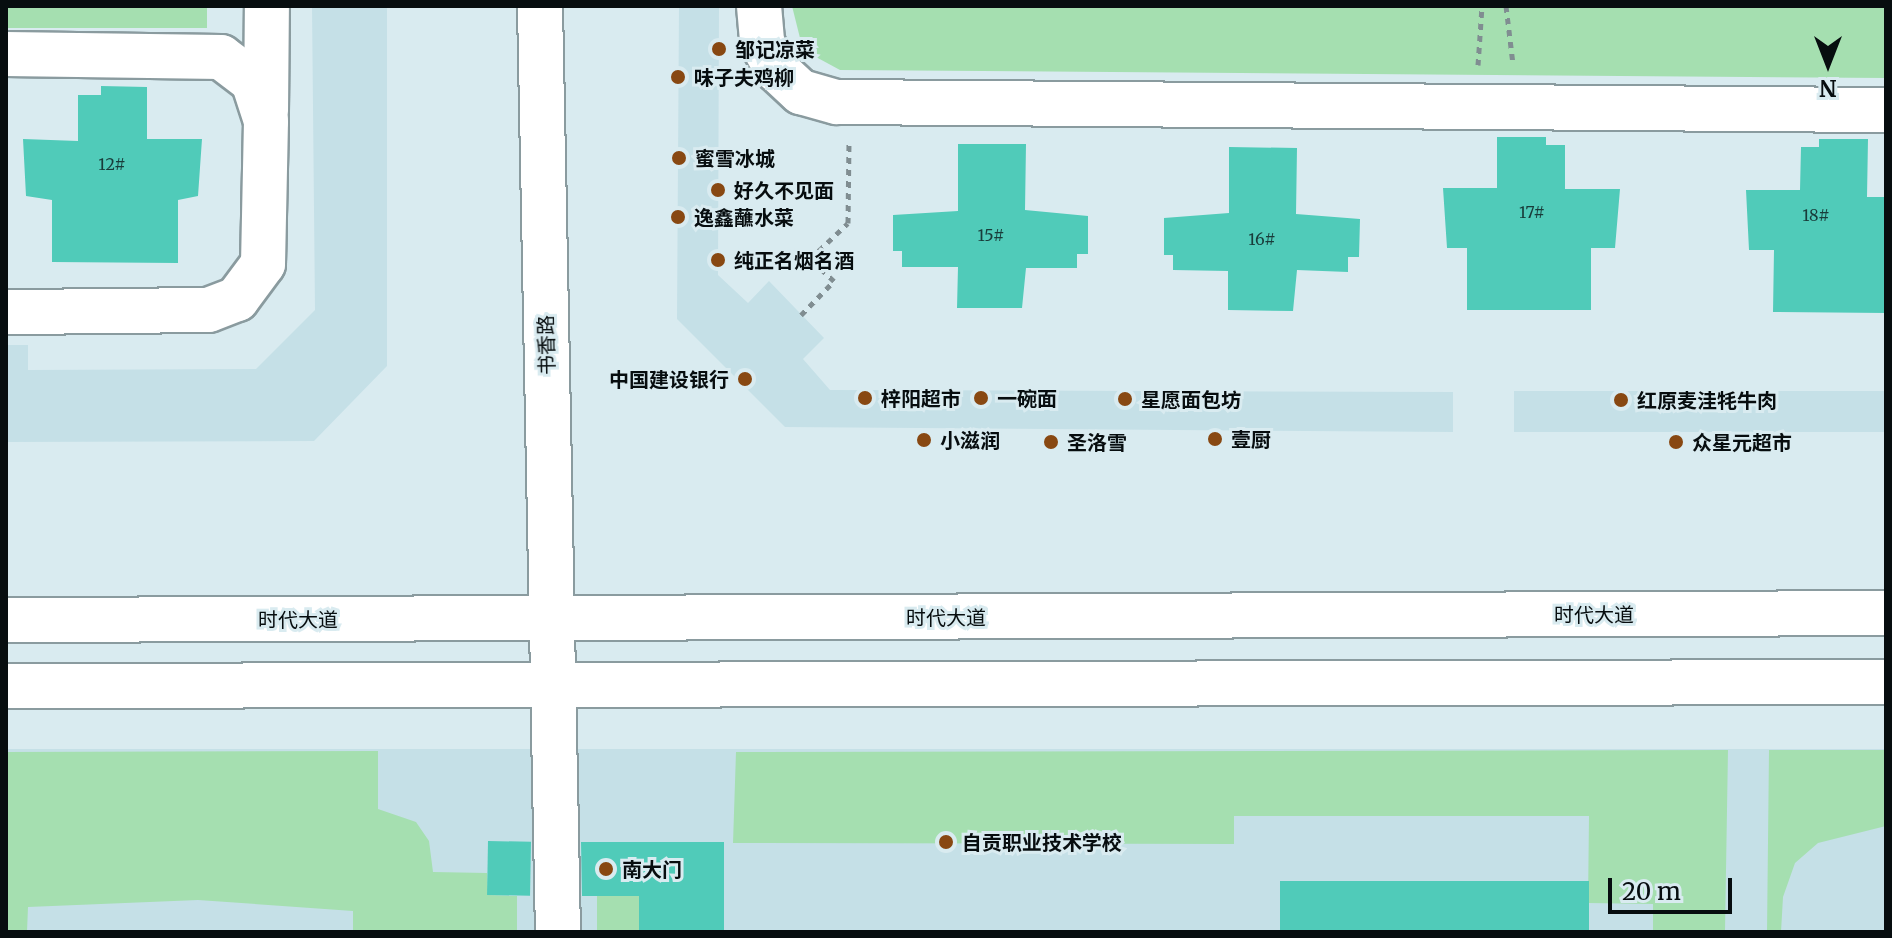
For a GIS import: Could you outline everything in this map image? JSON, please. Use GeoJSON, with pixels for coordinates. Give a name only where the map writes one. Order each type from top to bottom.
{"type":"FeatureCollection","features":[{"type":"Feature","properties":{"kind":"main road"},"geometry":{"type":"LineString","coordinates":[[205,53],[248,33],[265,6]]}},
{"type":"Feature","properties":{"kind":"main road"},"geometry":{"type":"LineString","coordinates":[[6,312],[208,310],[237,299],[263,264],[265,6]]}},
{"type":"Feature","properties":{"kind":"main road","name":"书香路"},"geometry":{"type":"LineString","coordinates":[[540,6],[558,932]]}},
{"type":"Feature","properties":{"kind":"main road"},"geometry":{"type":"LineString","coordinates":[[759,6],[762,43],[777,70],[801,92],[849,102],[1886,110]]}},
{"type":"Feature","properties":{"kind":"main road"},"geometry":{"type":"LineString","coordinates":[[6,54],[205,53],[239,66],[260,92],[266,121]]}},
{"type":"Feature","properties":{"kind":"main road","name":"时代大道"},"geometry":{"type":"LineString","coordinates":[[6,620],[1886,613]]}},
{"type":"Feature","properties":{"kind":"main road"},"geometry":{"type":"LineString","coordinates":[[6,686],[1886,682]]}},
{"type":"Feature","properties":{"kind":"path"},"geometry":{"type":"LineString","coordinates":[[1473,72],[1482,56],[1482,6]]}},
{"type":"Feature","properties":{"kind":"path"},"geometry":{"type":"LineString","coordinates":[[1506,6],[1508,54],[1522,72]]}},
{"type":"Feature","properties":{"kind":"path"},"geometry":{"type":"LineString","coordinates":[[801,315],[834,281],[810,259],[848,223],[849,102]]}},
{"type":"Feature","properties":{"kind":"shaded area"},"geometry":{"type":"Polygon","coordinates":[[[312,6],[387,6],[387,366],[314,441],[6,442],[6,345],[28,345],[28,370],[256,369],[315,310],[312,6]]]}},
{"type":"Feature","properties":{"kind":"shaded area"},"geometry":{"type":"Polygon","coordinates":[[[679,6],[719,6],[718,275],[748,303],[769,281],[824,338],[803,359],[830,390],[1453,392],[1453,432],[785,427],[677,319],[679,6]]]}},
{"type":"Feature","properties":{"kind":"shaded area"},"geometry":{"type":"Polygon","coordinates":[[[1514,391],[1886,391],[1886,432],[1514,432],[1514,391]]]}},
{"type":"Feature","properties":{"kind":"shaded area","name":"自贡职业技术学校"},"geometry":{"type":"Polygon","coordinates":[[[6,749],[1886,749],[1886,932],[6,932],[6,749]]]}},
{"type":"Feature","properties":{"kind":"green space"},"geometry":{"type":"Polygon","coordinates":[[[6,6],[207,6],[207,28],[6,28],[6,6]]]}},
{"type":"Feature","properties":{"kind":"green space"},"geometry":{"type":"Polygon","coordinates":[[[792,6],[1886,6],[1886,78],[840,70],[803,50],[792,6]]]}},
{"type":"Feature","properties":{"kind":"green space"},"geometry":{"type":"Polygon","coordinates":[[[1728,750],[1725,932],[1653,932],[1653,904],[1588,903],[1589,816],[1234,816],[1234,844],[733,843],[736,752],[1728,750]]]}},
{"type":"Feature","properties":{"kind":"green space"},"geometry":{"type":"Polygon","coordinates":[[[1769,750],[1886,750],[1886,826],[1818,843],[1795,863],[1783,897],[1781,932],[1767,932],[1769,750]]]}},
{"type":"Feature","properties":{"kind":"green space"},"geometry":{"type":"Polygon","coordinates":[[[378,751],[378,809],[416,822],[429,841],[433,872],[487,873],[488,895],[517,896],[517,932],[353,932],[353,911],[198,900],[28,907],[27,932],[6,932],[6,752],[378,751]]]}},
{"type":"Feature","properties":{"kind":"green space"},"geometry":{"type":"Polygon","coordinates":[[[597,896],[639,896],[639,932],[597,932],[597,896]]]}},
{"type":"Feature","properties":{"kind":"building"},"geometry":{"type":"Polygon","coordinates":[[[101,86],[147,87],[147,139],[202,139],[198,196],[178,200],[178,263],[52,262],[52,200],[26,196],[23,139],[78,141],[78,95],[101,95],[101,86]]]}},
{"type":"Feature","properties":{"kind":"building"},"geometry":{"type":"Polygon","coordinates":[[[1497,137],[1546,137],[1546,145],[1565,145],[1565,189],[1620,189],[1615,248],[1591,248],[1591,310],[1467,310],[1467,248],[1447,248],[1443,188],[1497,188],[1497,137]]]}},
{"type":"Feature","properties":{"kind":"building"},"geometry":{"type":"Polygon","coordinates":[[[1819,139],[1868,139],[1867,197],[1886,197],[1886,313],[1773,312],[1774,250],[1749,250],[1746,190],[1800,190],[1801,147],[1819,147],[1819,139]]]}},
{"type":"Feature","properties":{"kind":"building"},"geometry":{"type":"Polygon","coordinates":[[[958,144],[1026,144],[1025,210],[1088,216],[1088,254],[1077,254],[1077,268],[1026,268],[1022,308],[957,308],[958,267],[902,267],[902,251],[893,251],[893,215],[958,211],[958,144]]]}},
{"type":"Feature","properties":{"kind":"building"},"geometry":{"type":"Polygon","coordinates":[[[1229,147],[1297,148],[1296,214],[1360,219],[1359,257],[1348,257],[1348,272],[1297,270],[1293,311],[1228,310],[1228,271],[1173,270],[1173,255],[1164,255],[1164,218],[1229,213],[1229,147]]]}},
{"type":"Feature","properties":{"kind":"building"},"geometry":{"type":"Polygon","coordinates":[[[488,841],[531,842],[530,896],[487,895],[488,841]]]}},
{"type":"Feature","properties":{"kind":"building","name":"南大门"},"geometry":{"type":"Polygon","coordinates":[[[581,842],[724,842],[724,932],[639,932],[639,896],[582,896],[581,842]]]}},
{"type":"Feature","properties":{"kind":"building"},"geometry":{"type":"Polygon","coordinates":[[[1280,881],[1589,881],[1589,932],[1280,932],[1280,881]]]}},
{"type":"Feature","properties":{"kind":"place","name":"邹记凉菜"},"geometry":{"type":"Point","coordinates":[719,49]}},
{"type":"Feature","properties":{"kind":"place","name":"味子夫鸡柳"},"geometry":{"type":"Point","coordinates":[678,77]}},
{"type":"Feature","properties":{"kind":"place","name":"蜜雪冰城"},"geometry":{"type":"Point","coordinates":[679,158]}},
{"type":"Feature","properties":{"kind":"place","name":"好久不见面"},"geometry":{"type":"Point","coordinates":[718,190]}},
{"type":"Feature","properties":{"kind":"place","name":"逸鑫蘸水菜"},"geometry":{"type":"Point","coordinates":[678,217]}},
{"type":"Feature","properties":{"kind":"place","name":"纯正名烟名酒"},"geometry":{"type":"Point","coordinates":[718,260]}},
{"type":"Feature","properties":{"kind":"place","name":"中国建设银行"},"geometry":{"type":"Point","coordinates":[745,379]}},
{"type":"Feature","properties":{"kind":"place","name":"梓阳超市"},"geometry":{"type":"Point","coordinates":[865,398]}},
{"type":"Feature","properties":{"kind":"place","name":"一碗面"},"geometry":{"type":"Point","coordinates":[981,398]}},
{"type":"Feature","properties":{"kind":"place","name":"星愿面包坊"},"geometry":{"type":"Point","coordinates":[1125,399]}},
{"type":"Feature","properties":{"kind":"place","name":"红原麦洼牦牛肉"},"geometry":{"type":"Point","coordinates":[1621,400]}},
{"type":"Feature","properties":{"kind":"place","name":"壹厨"},"geometry":{"type":"Point","coordinates":[1215,439]}},
{"type":"Feature","properties":{"kind":"place","name":"小滋润"},"geometry":{"type":"Point","coordinates":[924,440]}},
{"type":"Feature","properties":{"kind":"place","name":"圣洛雪"},"geometry":{"type":"Point","coordinates":[1051,442]}},
{"type":"Feature","properties":{"kind":"place","name":"众星元超市"},"geometry":{"type":"Point","coordinates":[1676,442]}},
{"type":"Feature","properties":{"kind":"place","name":"自贡职业技术学校"},"geometry":{"type":"Point","coordinates":[946,842]}},
{"type":"Feature","properties":{"kind":"place","name":"南大门"},"geometry":{"type":"Point","coordinates":[606,869]}}]}
